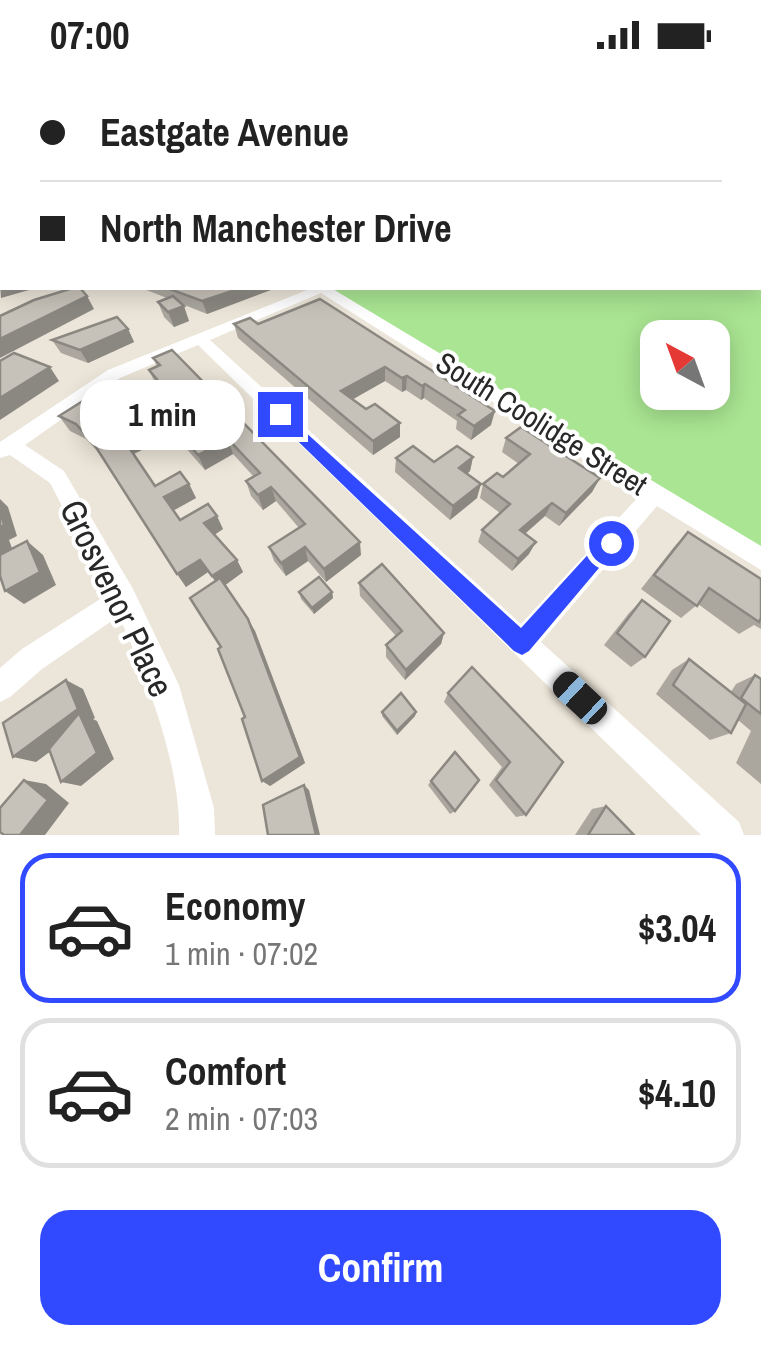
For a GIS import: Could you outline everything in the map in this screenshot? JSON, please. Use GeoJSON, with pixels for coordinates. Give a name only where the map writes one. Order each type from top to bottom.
{"type":"FeatureCollection","features":[{"type":"Feature","properties":{"kind":"street"},"geometry":{"type":"LineString","coordinates":[[5,448],[114,374],[317,290]]}},
{"type":"Feature","properties":{"kind":"street","name":"South Coolidge Street"},"geometry":{"type":"LineString","coordinates":[[325,290],[761,559]]}},
{"type":"Feature","properties":{"kind":"street"},"geometry":{"type":"LineString","coordinates":[[199,338],[726,835]]}},
{"type":"Feature","properties":{"kind":"street","name":"Grosvenor Place"},"geometry":{"type":"LineString","coordinates":[[5,448],[57,476],[124,598],[164,685],[197,808],[198,835]]}},
{"type":"Feature","properties":{"kind":"street"},"geometry":{"type":"LineString","coordinates":[[522,644],[655,493]]}},
{"type":"Feature","properties":{"kind":"street"},"geometry":{"type":"LineString","coordinates":[[0,687],[32,659],[124,598]]}},
{"type":"Feature","properties":{"kind":"green space"},"geometry":{"type":"Polygon","coordinates":[[[334,290],[761,290],[761,549],[334,290]]]}},
{"type":"Feature","properties":{"kind":"building"},"geometry":{"type":"Polygon","coordinates":[[[66,290],[82,290],[87,296],[0,339],[0,316],[66,290]]]}},
{"type":"Feature","properties":{"kind":"building"},"geometry":{"type":"Polygon","coordinates":[[[172,290],[235,290],[202,301],[172,290]]]}},
{"type":"Feature","properties":{"kind":"building"},"geometry":{"type":"Polygon","coordinates":[[[173,296],[184,306],[168,312],[158,302],[173,296]]]}},
{"type":"Feature","properties":{"kind":"building"},"geometry":{"type":"Polygon","coordinates":[[[320,299],[495,411],[474,426],[458,415],[465,410],[425,384],[422,386],[407,376],[402,378],[385,367],[341,391],[366,409],[375,404],[400,423],[373,441],[234,324],[250,318],[258,324],[320,299]]]}},
{"type":"Feature","properties":{"kind":"building"},"geometry":{"type":"Polygon","coordinates":[[[117,317],[128,329],[80,350],[52,340],[117,317]]]}},
{"type":"Feature","properties":{"kind":"building"},"geometry":{"type":"Polygon","coordinates":[[[172,350],[360,542],[324,569],[305,547],[281,563],[269,547],[305,524],[271,487],[258,495],[246,481],[260,473],[228,439],[198,455],[171,424],[196,412],[174,386],[166,390],[149,370],[160,365],[153,358],[172,350]]]}},
{"type":"Feature","properties":{"kind":"building"},"geometry":{"type":"Polygon","coordinates":[[[14,353],[50,367],[0,398],[0,361],[14,353]]]}},
{"type":"Feature","properties":{"kind":"building"},"geometry":{"type":"Polygon","coordinates":[[[97,392],[139,432],[124,440],[155,486],[180,472],[189,484],[164,497],[180,520],[208,504],[217,516],[204,523],[237,560],[212,576],[200,560],[177,574],[94,444],[76,424],[59,416],[97,392]]]}},
{"type":"Feature","properties":{"kind":"building"},"geometry":{"type":"Polygon","coordinates":[[[521,427],[600,478],[566,513],[552,503],[520,530],[536,542],[518,559],[482,530],[510,504],[483,484],[497,473],[503,477],[530,454],[506,438],[521,427]]]}},
{"type":"Feature","properties":{"kind":"building"},"geometry":{"type":"Polygon","coordinates":[[[413,446],[434,462],[457,446],[473,457],[459,468],[481,484],[453,506],[396,458],[413,446]]]}},
{"type":"Feature","properties":{"kind":"building"},"geometry":{"type":"Polygon","coordinates":[[[688,532],[761,579],[759,622],[709,588],[697,606],[654,575],[688,532]]]}},
{"type":"Feature","properties":{"kind":"building"},"geometry":{"type":"Polygon","coordinates":[[[27,541],[40,572],[5,591],[0,555],[27,541]]]}},
{"type":"Feature","properties":{"kind":"building"},"geometry":{"type":"Polygon","coordinates":[[[382,564],[444,633],[406,670],[386,645],[402,631],[359,583],[382,564]]]}},
{"type":"Feature","properties":{"kind":"building"},"geometry":{"type":"Polygon","coordinates":[[[319,577],[332,592],[312,608],[299,592],[319,577]]]}},
{"type":"Feature","properties":{"kind":"building"},"geometry":{"type":"Polygon","coordinates":[[[220,578],[248,619],[300,757],[262,781],[242,719],[245,717],[218,649],[221,647],[190,598],[220,578]]]}},
{"type":"Feature","properties":{"kind":"building"},"geometry":{"type":"Polygon","coordinates":[[[642,600],[670,621],[645,657],[617,633],[642,600]]]}},
{"type":"Feature","properties":{"kind":"building"},"geometry":{"type":"Polygon","coordinates":[[[689,659],[746,704],[731,733],[673,685],[689,659]]]}},
{"type":"Feature","properties":{"kind":"building"},"geometry":{"type":"Polygon","coordinates":[[[472,667],[563,762],[526,815],[496,780],[510,762],[448,693],[472,667]]]}},
{"type":"Feature","properties":{"kind":"building"},"geometry":{"type":"Polygon","coordinates":[[[755,675],[761,679],[761,714],[741,698],[755,675]]]}},
{"type":"Feature","properties":{"kind":"building"},"geometry":{"type":"Polygon","coordinates":[[[66,680],[78,709],[13,757],[3,723],[66,680]]]}},
{"type":"Feature","properties":{"kind":"building"},"geometry":{"type":"Polygon","coordinates":[[[401,693],[416,712],[397,731],[382,712],[401,693]]]}},
{"type":"Feature","properties":{"kind":"building"},"geometry":{"type":"Polygon","coordinates":[[[79,713],[97,753],[61,782],[49,749],[79,713]]]}},
{"type":"Feature","properties":{"kind":"building"},"geometry":{"type":"Polygon","coordinates":[[[455,752],[479,780],[455,811],[431,781],[455,752]]]}},
{"type":"Feature","properties":{"kind":"building"},"geometry":{"type":"Polygon","coordinates":[[[24,780],[48,800],[20,835],[4,835],[0,832],[0,808],[24,780]]]}},
{"type":"Feature","properties":{"kind":"building"},"geometry":{"type":"Polygon","coordinates":[[[304,785],[316,835],[268,835],[263,805],[304,785]]]}},
{"type":"Feature","properties":{"kind":"building"},"geometry":{"type":"Polygon","coordinates":[[[606,806],[634,835],[588,835],[606,806]]]}},
{"type":"Feature","properties":{"kind":"route"},"geometry":{"type":"LineString","coordinates":[[280,414],[522,644],[611,543]]}}]}
